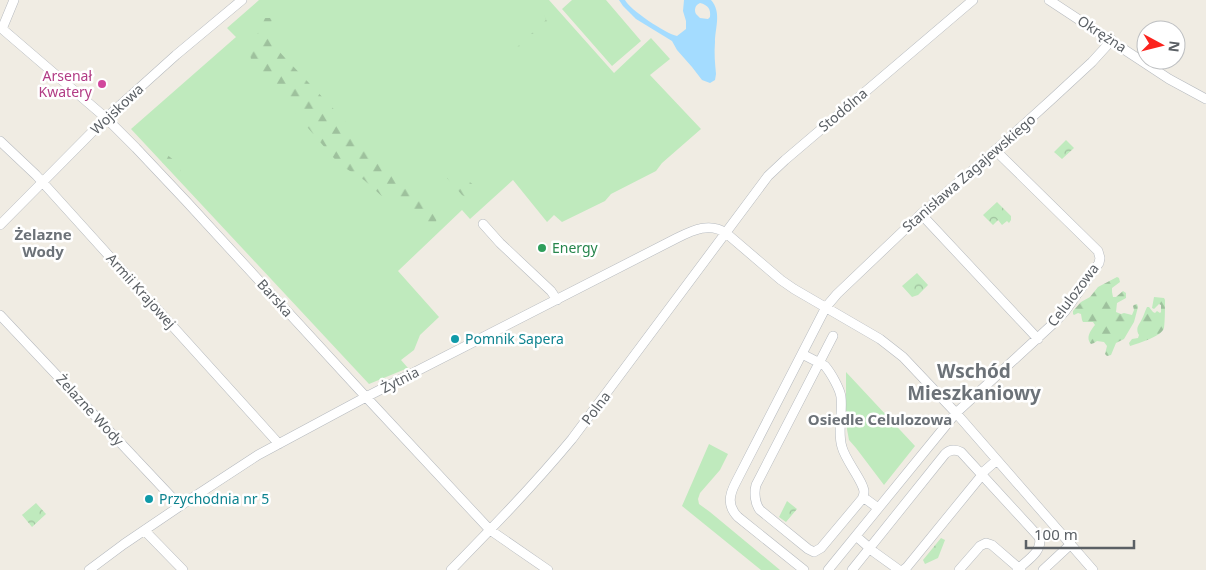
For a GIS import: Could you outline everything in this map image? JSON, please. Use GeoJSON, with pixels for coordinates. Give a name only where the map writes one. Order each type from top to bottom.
{"type":"FeatureCollection","features":[{"type":"Feature","properties":{"kind":"street"},"geometry":{"type":"LineString","coordinates":[[1,28],[14,0]]}},
{"type":"Feature","properties":{"kind":"street","name":"Wojskowa"},"geometry":{"type":"LineString","coordinates":[[0,225],[106,118],[242,0]]}},
{"type":"Feature","properties":{"kind":"street","name":"Stodólna"},"geometry":{"type":"LineString","coordinates":[[726,232],[776,168],[973,0]]}},
{"type":"Feature","properties":{"kind":"street","name":"Okrężna"},"geometry":{"type":"LineString","coordinates":[[1049,0],[1169,79],[1206,99]]}},
{"type":"Feature","properties":{"kind":"street","name":"Barska"},"geometry":{"type":"LineString","coordinates":[[1,28],[106,118],[186,201],[490,530],[548,570]]}},
{"type":"Feature","properties":{"kind":"street","name":"Stanisława Zagajewskiego"},"geometry":{"type":"LineString","coordinates":[[826,308],[837,294],[921,214],[1092,62],[1112,40]]}},
{"type":"Feature","properties":{"kind":"street","name":"Armii Krajowej"},"geometry":{"type":"LineString","coordinates":[[0,141],[26,165],[279,444]]}},
{"type":"Feature","properties":{"kind":"street","name":"Celulozowa"},"geometry":{"type":"LineString","coordinates":[[828,570],[956,413],[1038,339],[1066,310],[1099,263],[1100,254],[1098,251],[995,150]]}},
{"type":"Feature","properties":{"kind":"street"},"geometry":{"type":"LineString","coordinates":[[921,214],[1038,339]]}},
{"type":"Feature","properties":{"kind":"street"},"geometry":{"type":"LineString","coordinates":[[483,224],[557,300]]}},
{"type":"Feature","properties":{"kind":"street","name":"Żytnia"},"geometry":{"type":"LineString","coordinates":[[89,570],[180,506],[250,460],[279,444],[686,234],[710,227],[726,232]]}},
{"type":"Feature","properties":{"kind":"street"},"geometry":{"type":"LineString","coordinates":[[726,232],[781,280],[880,339],[895,350],[956,413],[1094,570]]}},
{"type":"Feature","properties":{"kind":"street","name":"Polna"},"geometry":{"type":"LineString","coordinates":[[451,570],[544,473],[572,439],[726,232]]}},
{"type":"Feature","properties":{"kind":"street"},"geometry":{"type":"LineString","coordinates":[[804,570],[734,513],[730,504],[730,497],[826,308]]}},
{"type":"Feature","properties":{"kind":"street","name":"Żelazne Wody"},"geometry":{"type":"LineString","coordinates":[[0,315],[180,506]]}},
{"type":"Feature","properties":{"kind":"street"},"geometry":{"type":"LineString","coordinates":[[802,354],[819,363],[827,368],[840,393],[841,445],[844,456],[864,489],[863,497],[818,551],[814,552],[810,551],[758,509],[755,488],[819,363],[833,336]]}},
{"type":"Feature","properties":{"kind":"street"},"geometry":{"type":"LineString","coordinates":[[852,570],[947,452],[954,450],[961,452],[1040,539],[1039,548],[1019,570],[990,544],[986,543],[980,546],[959,570]]}},
{"type":"Feature","properties":{"kind":"street"},"geometry":{"type":"LineString","coordinates":[[903,570],[906,569],[982,474],[997,460]]}},
{"type":"Feature","properties":{"kind":"street"},"geometry":{"type":"LineString","coordinates":[[863,497],[878,508]]}},
{"type":"Feature","properties":{"kind":"street"},"geometry":{"type":"LineString","coordinates":[[145,531],[183,570]]}},
{"type":"Feature","properties":{"kind":"street"},"geometry":{"type":"LineString","coordinates":[[856,536],[899,570]]}},
{"type":"Feature","properties":{"kind":"street"},"geometry":{"type":"LineString","coordinates":[[782,552],[794,538]]}},
{"type":"Feature","properties":{"kind":"street"},"geometry":{"type":"LineString","coordinates":[[1043,570],[1070,544]]}},
{"type":"Feature","properties":{"kind":"green space"},"geometry":{"type":"Polygon","coordinates":[[[259,0],[549,0],[614,73],[651,38],[670,59],[650,75],[701,129],[662,163],[656,171],[611,194],[605,201],[562,222],[554,215],[547,222],[513,180],[470,219],[462,210],[398,271],[439,317],[420,335],[414,350],[401,360],[408,368],[369,384],[131,129],[236,37],[227,28],[259,0]]]}},
{"type":"Feature","properties":{"kind":"green space"},"geometry":{"type":"Polygon","coordinates":[[[572,0],[606,0],[641,41],[612,66],[562,9],[572,0]]]}},
{"type":"Feature","properties":{"kind":"green space"},"geometry":{"type":"Polygon","coordinates":[[[542,8],[548,11],[554,20],[551,28],[517,54],[514,50],[546,20],[542,8]]]}},
{"type":"Feature","properties":{"kind":"green space"},"geometry":{"type":"Polygon","coordinates":[[[265,18],[273,18],[269,27],[272,44],[437,218],[435,227],[426,224],[405,204],[385,199],[364,180],[339,164],[252,63],[248,47],[256,37],[265,18]]]}},
{"type":"Feature","properties":{"kind":"green space"},"geometry":{"type":"Polygon","coordinates":[[[1066,140],[1074,148],[1062,159],[1054,152],[1066,140]]]}},
{"type":"Feature","properties":{"kind":"green space"},"geometry":{"type":"Polygon","coordinates":[[[166,154],[175,161],[181,170],[179,175],[177,176],[162,162],[162,158],[166,154]]]}},
{"type":"Feature","properties":{"kind":"green space"},"geometry":{"type":"Polygon","coordinates":[[[460,174],[476,187],[471,200],[462,195],[447,178],[460,174]]]}},
{"type":"Feature","properties":{"kind":"green space"},"geometry":{"type":"Polygon","coordinates":[[[997,202],[1011,216],[1009,223],[1007,221],[1002,225],[998,220],[993,225],[983,215],[997,202]]]}},
{"type":"Feature","properties":{"kind":"green space"},"geometry":{"type":"Polygon","coordinates":[[[917,273],[928,285],[918,295],[912,297],[902,286],[917,273]]]}},
{"type":"Feature","properties":{"kind":"green space"},"geometry":{"type":"Polygon","coordinates":[[[1117,277],[1120,282],[1112,288],[1113,297],[1116,297],[1123,291],[1126,293],[1126,298],[1117,303],[1116,312],[1132,315],[1133,306],[1137,304],[1138,307],[1134,322],[1124,339],[1116,343],[1111,355],[1107,356],[1105,354],[1107,346],[1104,342],[1097,341],[1091,344],[1089,342],[1089,334],[1095,325],[1093,322],[1083,322],[1081,314],[1074,315],[1073,311],[1081,302],[1090,297],[1098,287],[1117,277]]]}},
{"type":"Feature","properties":{"kind":"green space"},"geometry":{"type":"Polygon","coordinates":[[[1154,297],[1164,298],[1165,300],[1164,328],[1154,337],[1130,346],[1129,343],[1132,339],[1138,338],[1137,330],[1147,307],[1155,313],[1157,311],[1161,312],[1161,305],[1159,304],[1154,309],[1152,308],[1154,297]]]}},
{"type":"Feature","properties":{"kind":"green space"},"geometry":{"type":"Polygon","coordinates":[[[846,372],[915,446],[884,485],[849,440],[846,424],[846,372]]]}},
{"type":"Feature","properties":{"kind":"green space"},"geometry":{"type":"Polygon","coordinates":[[[709,444],[728,454],[720,470],[700,493],[699,504],[780,570],[761,570],[682,506],[709,444]]]}},
{"type":"Feature","properties":{"kind":"green space"},"geometry":{"type":"Polygon","coordinates":[[[787,501],[797,509],[786,522],[779,517],[787,501]]]}},
{"type":"Feature","properties":{"kind":"green space"},"geometry":{"type":"Polygon","coordinates":[[[36,503],[46,514],[32,527],[22,515],[36,503]]]}},
{"type":"Feature","properties":{"kind":"green space"},"geometry":{"type":"Polygon","coordinates":[[[941,538],[945,540],[938,558],[925,564],[923,560],[941,538]]]}},
{"type":"Feature","properties":{"kind":"water"},"geometry":{"type":"Polygon","coordinates":[[[619,0],[625,0],[648,21],[677,36],[686,29],[683,11],[684,0],[711,0],[717,15],[715,80],[710,83],[702,80],[677,50],[672,41],[636,19],[619,0]],[[703,4],[697,5],[695,12],[700,18],[708,19],[710,12],[707,6],[703,4]]]}},
{"type":"Feature","properties":{"kind":"place","name":"Arsenał Kwatery"},"geometry":{"type":"Point","coordinates":[102,84]}},
{"type":"Feature","properties":{"kind":"place","name":"Energy"},"geometry":{"type":"Point","coordinates":[542,248]}},
{"type":"Feature","properties":{"kind":"place","name":"Pomnik Sapera"},"geometry":{"type":"Point","coordinates":[455,339]}},
{"type":"Feature","properties":{"kind":"place","name":"Przychodnia nr 5"},"geometry":{"type":"Point","coordinates":[149,499]}},
{"type":"Feature","properties":{"kind":"district","name":"Żelazne Wody"},"geometry":{"type":"Point","coordinates":[43,244]}},
{"type":"Feature","properties":{"kind":"district","name":"Wschód Mieszkaniowy"},"geometry":{"type":"Point","coordinates":[974,382]}},
{"type":"Feature","properties":{"kind":"district","name":"Osiedle Celulozowa"},"geometry":{"type":"Point","coordinates":[880,420]}}]}
